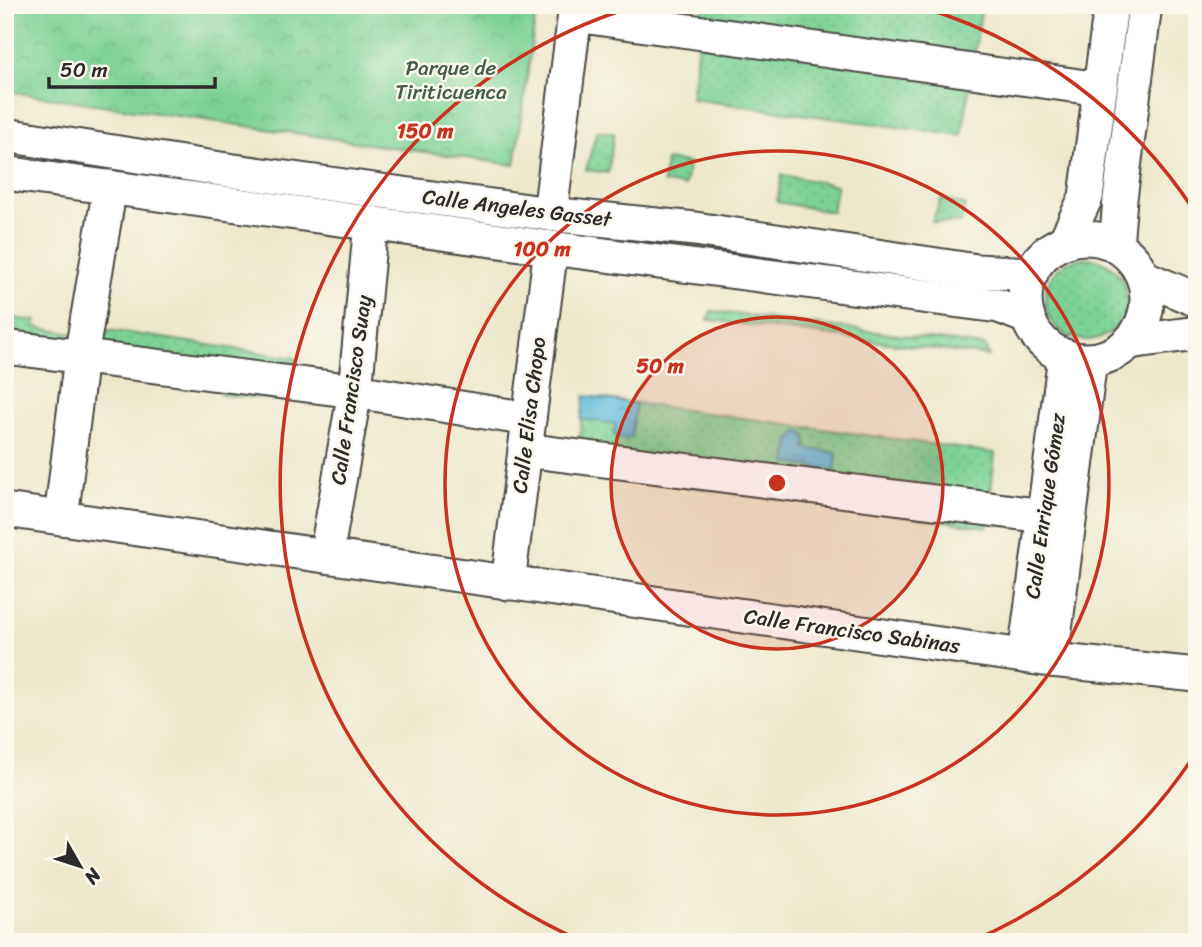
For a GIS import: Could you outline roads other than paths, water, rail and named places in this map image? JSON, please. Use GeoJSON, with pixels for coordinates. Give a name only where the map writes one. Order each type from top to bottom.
{"type":"FeatureCollection","features":[{"type":"Feature","properties":{"kind":"street"},"geometry":{"type":"LineString","coordinates":[[1065,242],[1086,197],[1111,5]]}},
{"type":"Feature","properties":{"kind":"street"},"geometry":{"type":"LineString","coordinates":[[1116,246],[1146,5]]}},
{"type":"Feature","properties":{"kind":"street"},"geometry":{"type":"LineString","coordinates":[[550,214],[575,10],[1100,89]]}},
{"type":"Feature","properties":{"kind":"street","name":"Calle Angeles Gasset"},"geometry":{"type":"LineString","coordinates":[[5,135],[227,170],[550,214],[695,229],[977,271],[1031,274]]}},
{"type":"Feature","properties":{"kind":"street","name":"Calle Angeles Gasset"},"geometry":{"type":"LineString","coordinates":[[5,173],[999,306],[1027,317]]}},
{"type":"Feature","properties":{"kind":"street"},"geometry":{"type":"LineString","coordinates":[[61,518],[81,357],[110,187]]}},
{"type":"Feature","properties":{"kind":"street","name":"Calle Francisco Suay"},"geometry":{"type":"LineString","coordinates":[[326,556],[355,391],[371,223]]}},
{"type":"Feature","properties":{"kind":"street"},"geometry":{"type":"LineString","coordinates":[[1087,238],[1116,246],[1129,256],[1143,277],[1147,295],[1146,312],[1129,342],[1111,355],[1077,358],[1041,341],[1027,317],[1026,292],[1031,274],[1047,252],[1065,242],[1087,238]]}},
{"type":"Feature","properties":{"kind":"street","name":"Calle Elisa Chopo"},"geometry":{"type":"LineString","coordinates":[[508,583],[551,248]]}},
{"type":"Feature","properties":{"kind":"street"},"geometry":{"type":"LineString","coordinates":[[1143,277],[1197,300]]}},
{"type":"Feature","properties":{"kind":"street"},"geometry":{"type":"LineString","coordinates":[[1129,342],[1197,333]]}},
{"type":"Feature","properties":{"kind":"street"},"geometry":{"type":"LineString","coordinates":[[5,346],[355,391],[527,435],[1044,516]]}},
{"type":"Feature","properties":{"kind":"street","name":"Calle Enrique Gómez"},"geometry":{"type":"LineString","coordinates":[[1038,658],[1044,516],[1077,358]]}},
{"type":"Feature","properties":{"kind":"street","name":"Calle Enrique Gómez"},"geometry":{"type":"LineString","coordinates":[[1038,658],[1077,358]]}},
{"type":"Feature","properties":{"kind":"street"},"geometry":{"type":"LineString","coordinates":[[5,510],[508,583]]}},
{"type":"Feature","properties":{"kind":"street","name":"Calle Francisco Sabinas"},"geometry":{"type":"LineString","coordinates":[[508,583],[1038,658],[1197,676]]}},
{"type":"Feature","properties":{"kind":"water"},"geometry":{"type":"Polygon","coordinates":[[[585,396],[636,404],[631,437],[625,440],[614,435],[616,424],[581,419],[585,396]]]}},
{"type":"Feature","properties":{"kind":"water"},"geometry":{"type":"Polygon","coordinates":[[[800,430],[805,434],[805,448],[837,453],[835,470],[787,463],[790,441],[800,430]]]}},
{"type":"Feature","properties":{"kind":"park label","name":"Parque de Tiriticuenca"},"geometry":{"type":"Point","coordinates":[451,80]}}]}
